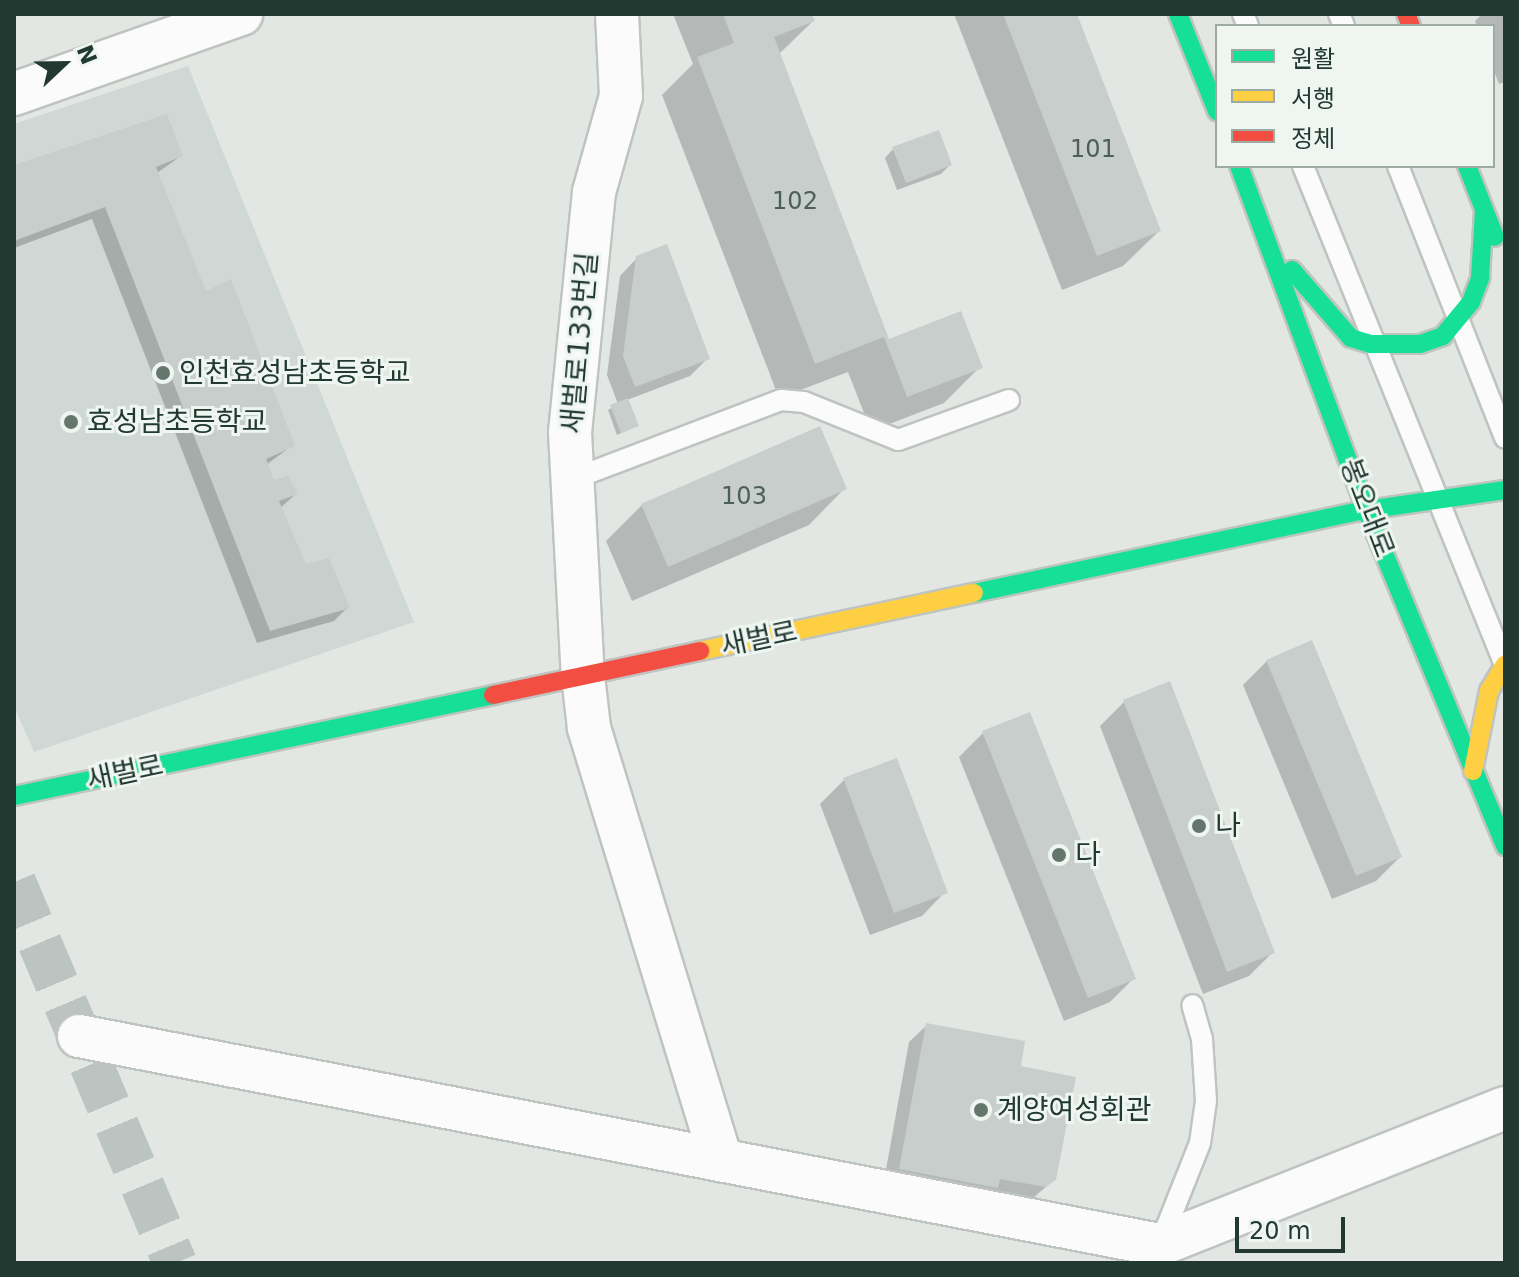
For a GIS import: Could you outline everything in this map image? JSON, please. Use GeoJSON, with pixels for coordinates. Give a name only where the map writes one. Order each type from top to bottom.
{"type":"FeatureCollection","features":[{"type":"Feature","properties":{"kind":"street"},"geometry":{"type":"LineString","coordinates":[[14,94],[241,14]]}},
{"type":"Feature","properties":{"kind":"street","name":"새벌로133번길"},"geometry":{"type":"LineString","coordinates":[[617,14],[621,96],[594,192],[570,432],[583,676],[589,728],[721,1160]]}},
{"type":"Feature","properties":{"kind":"street"},"geometry":{"type":"LineString","coordinates":[[1178,14],[1215,106]]}},
{"type":"Feature","properties":{"kind":"street","name":"봉오대로"},"geometry":{"type":"LineString","coordinates":[[1240,168],[1366,510],[1505,846]]}},
{"type":"Feature","properties":{"kind":"street"},"geometry":{"type":"LineString","coordinates":[[1468,168],[1505,261]]}},
{"type":"Feature","properties":{"kind":"street"},"geometry":{"type":"LineString","coordinates":[[1270,243],[1351,338],[1371,344],[1420,344],[1443,336],[1459,321],[1480,278],[1484,210]]}},
{"type":"Feature","properties":{"kind":"street","name":"새벌로"},"geometry":{"type":"LineString","coordinates":[[14,796],[1366,510],[1435,497],[1505,490]]}},
{"type":"Feature","properties":{"kind":"street"},"geometry":{"type":"LineString","coordinates":[[1473,771],[1486,701],[1505,664]]}},
{"type":"Feature","properties":{"kind":"street"},"geometry":{"type":"LineString","coordinates":[[79,1036],[1159,1245],[1505,1108]]}},
{"type":"Feature","properties":{"kind":"lane"},"geometry":{"type":"LineString","coordinates":[[1304,168],[1371,344],[1505,664]]}},
{"type":"Feature","properties":{"kind":"lane"},"geometry":{"type":"LineString","coordinates":[[1399,168],[1505,438]]}},
{"type":"Feature","properties":{"kind":"lane"},"geometry":{"type":"LineString","coordinates":[[573,479],[781,400],[804,402],[898,440],[1009,400]]}},
{"type":"Feature","properties":{"kind":"lane"},"geometry":{"type":"LineString","coordinates":[[1159,1245],[1200,1143],[1206,1101],[1202,1039],[1192,1005]]}},
{"type":"Feature","properties":{"kind":"shaded area","name":"인천효성남초등학교"},"geometry":{"type":"Polygon","coordinates":[[[188,66],[414,622],[34,752],[14,706],[14,124],[188,66]]]}},
{"type":"Feature","properties":{"kind":"building"},"geometry":{"type":"Polygon","coordinates":[[[723,14],[812,14],[815,21],[774,37],[889,339],[961,311],[983,368],[907,397],[884,337],[815,364],[697,57],[734,43],[723,14]]]}},
{"type":"Feature","properties":{"kind":"building"},"geometry":{"type":"Polygon","coordinates":[[[1003,14],[1077,14],[1161,231],[1097,256],[1003,14]]]}},
{"type":"Feature","properties":{"kind":"building"},"geometry":{"type":"Polygon","coordinates":[[[167,114],[183,156],[156,167],[206,291],[231,279],[295,446],[266,459],[274,480],[288,476],[298,494],[279,501],[306,564],[329,558],[350,608],[270,631],[105,207],[14,241],[14,165],[167,114]]]}},
{"type":"Feature","properties":{"kind":"building"},"geometry":{"type":"Polygon","coordinates":[[[939,130],[952,165],[906,183],[892,147],[939,130]]]}},
{"type":"Feature","properties":{"kind":"building"},"geometry":{"type":"Polygon","coordinates":[[[667,244],[710,359],[635,387],[623,356],[636,256],[667,244]]]}},
{"type":"Feature","properties":{"kind":"building"},"geometry":{"type":"Polygon","coordinates":[[[628,398],[639,426],[621,433],[610,405],[628,398]]]}},
{"type":"Feature","properties":{"kind":"building"},"geometry":{"type":"Polygon","coordinates":[[[820,426],[847,489],[668,567],[641,504],[820,426]]]}},
{"type":"Feature","properties":{"kind":"building"},"geometry":{"type":"Polygon","coordinates":[[[1312,640],[1402,857],[1356,876],[1266,660],[1312,640]]]}},
{"type":"Feature","properties":{"kind":"building","name":"나"},"geometry":{"type":"Polygon","coordinates":[[[1170,681],[1275,953],[1227,972],[1123,700],[1170,681]]]}},
{"type":"Feature","properties":{"kind":"building","name":"다"},"geometry":{"type":"Polygon","coordinates":[[[1030,712],[1136,979],[1088,998],[982,731],[1030,712]]]}},
{"type":"Feature","properties":{"kind":"building"},"geometry":{"type":"Polygon","coordinates":[[[897,758],[948,893],[894,913],[843,778],[897,758]]]}},
{"type":"Feature","properties":{"kind":"building"},"geometry":{"type":"Polygon","coordinates":[[[926,1023],[1025,1041],[1021,1066],[1076,1077],[1056,1180],[1045,1187],[1000,1179],[998,1188],[899,1169],[926,1023]]]}},
{"type":"Feature","properties":{"kind":"tunnel"},"geometry":{"type":"LineString","coordinates":[[14,882],[175,1263]]}},
{"type":"Feature","properties":{"kind":"traffic: fast"},"geometry":{"type":"LineString","coordinates":[[1178,14],[1215,106]]}},
{"type":"Feature","properties":{"kind":"traffic: fast"},"geometry":{"type":"LineString","coordinates":[[1240,168],[1366,510],[1505,846]]}},
{"type":"Feature","properties":{"kind":"traffic: fast"},"geometry":{"type":"LineString","coordinates":[[1468,168],[1495,237]]}},
{"type":"Feature","properties":{"kind":"traffic: fast"},"geometry":{"type":"LineString","coordinates":[[1292,270],[1351,338],[1371,344],[1420,344],[1443,336],[1471,302],[1480,278],[1484,210]]}},
{"type":"Feature","properties":{"kind":"traffic: fast"},"geometry":{"type":"LineString","coordinates":[[974,593],[1366,510],[1505,490]]}},
{"type":"Feature","properties":{"kind":"traffic: fast"},"geometry":{"type":"LineString","coordinates":[[14,796],[493,695]]}},
{"type":"Feature","properties":{"kind":"traffic: slow"},"geometry":{"type":"LineString","coordinates":[[700,651],[974,593]]}},
{"type":"Feature","properties":{"kind":"traffic: slow"},"geometry":{"type":"LineString","coordinates":[[1473,771],[1489,691],[1505,664]]}},
{"type":"Feature","properties":{"kind":"traffic: jam"},"geometry":{"type":"LineString","coordinates":[[1406,14],[1410,24]]}},
{"type":"Feature","properties":{"kind":"traffic: jam"},"geometry":{"type":"LineString","coordinates":[[493,695],[700,651]]}},
{"type":"Feature","properties":{"kind":"place","name":"인천효성남초등학교"},"geometry":{"type":"Point","coordinates":[163,373]}},
{"type":"Feature","properties":{"kind":"place","name":"효성남초등학교"},"geometry":{"type":"Point","coordinates":[71,422]}},
{"type":"Feature","properties":{"kind":"place","name":"나"},"geometry":{"type":"Point","coordinates":[1199,826]}},
{"type":"Feature","properties":{"kind":"place","name":"다"},"geometry":{"type":"Point","coordinates":[1059,855]}},
{"type":"Feature","properties":{"kind":"place","name":"계양여성회관"},"geometry":{"type":"Point","coordinates":[981,1110]}}]}
